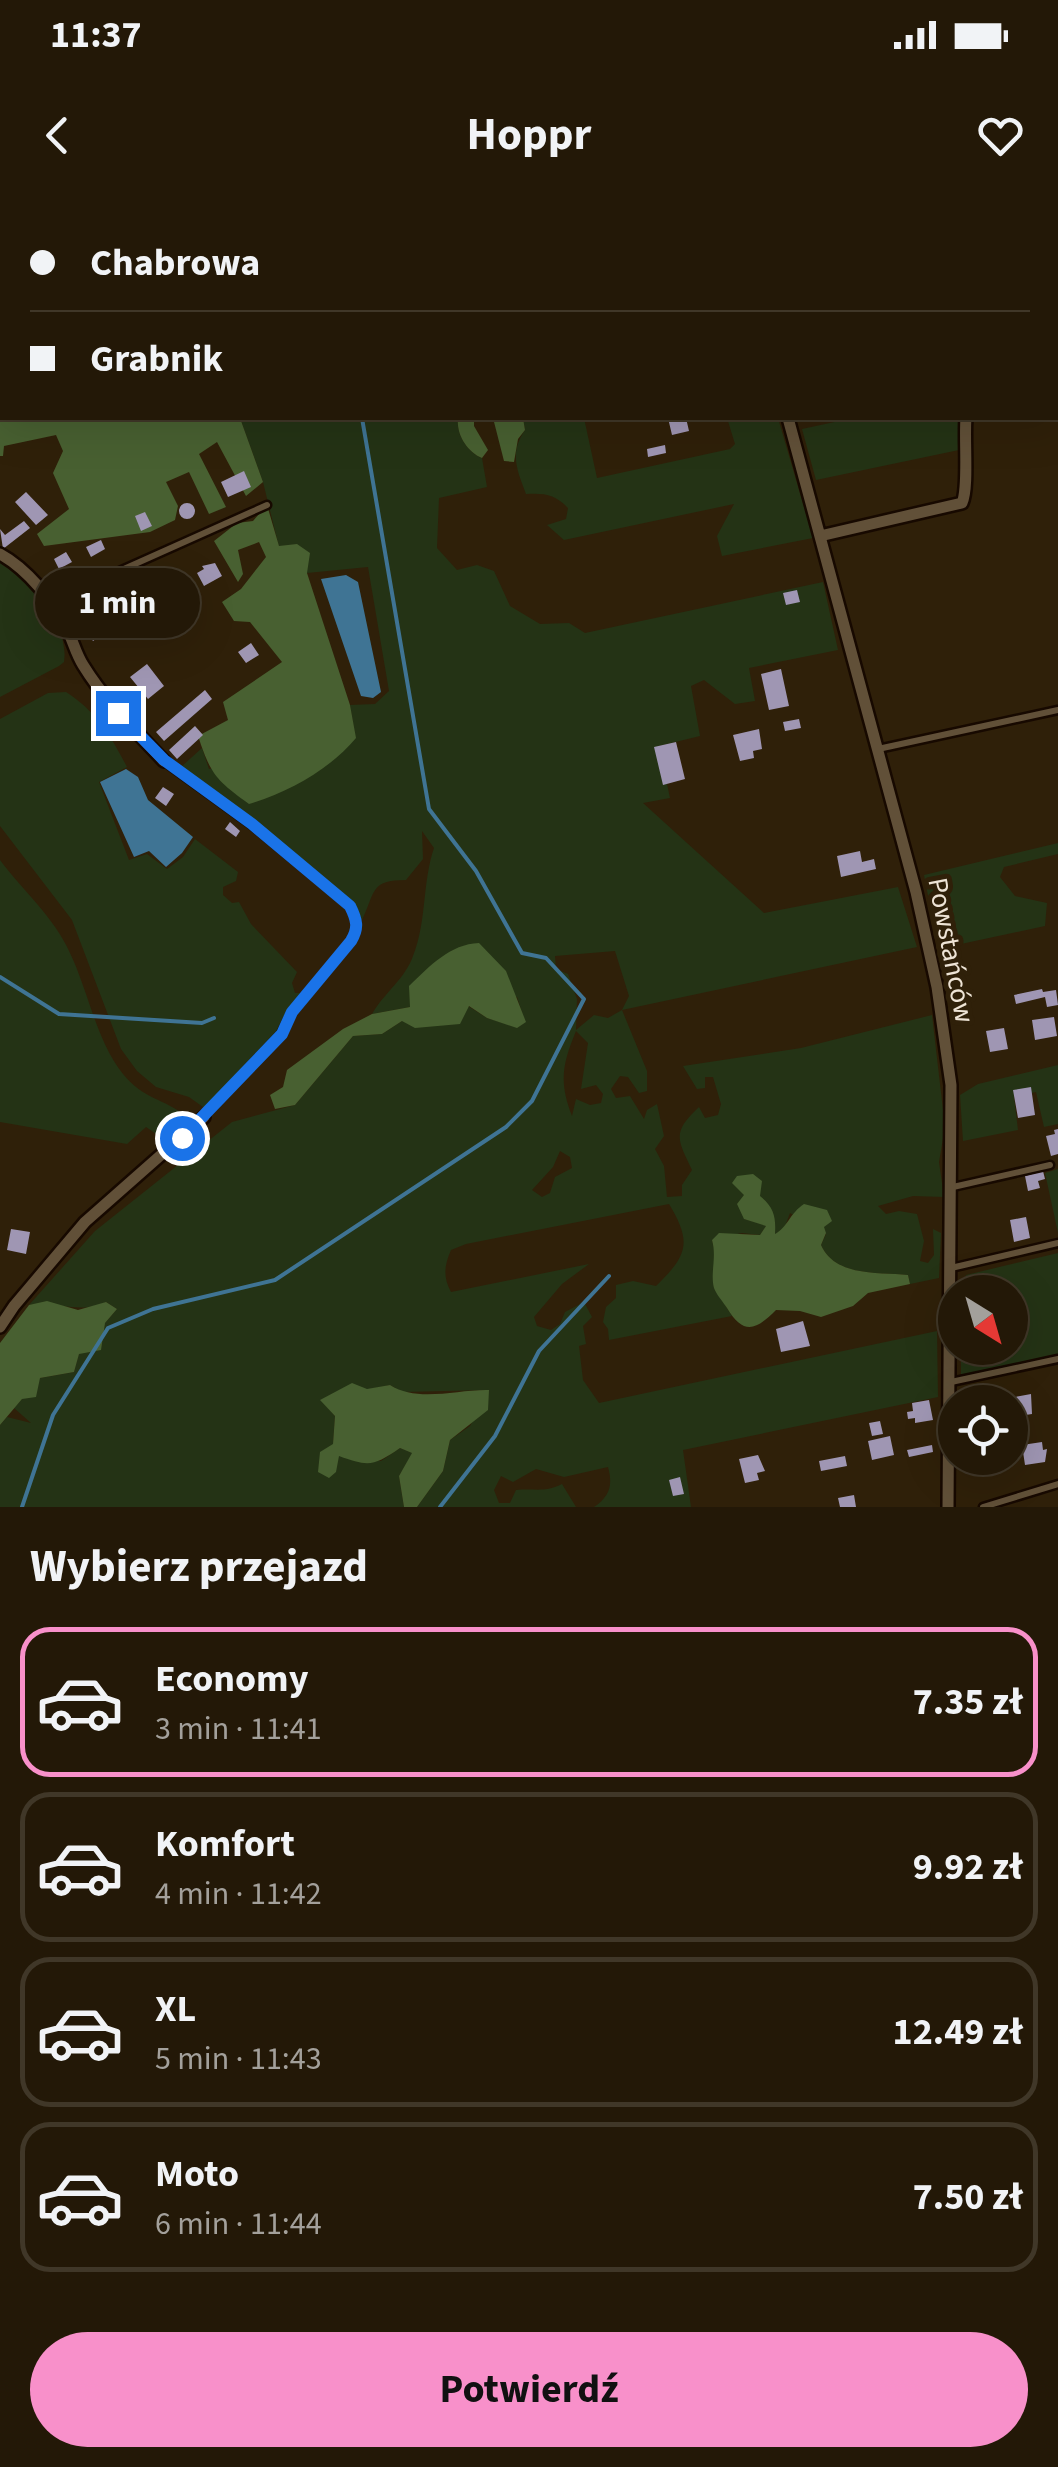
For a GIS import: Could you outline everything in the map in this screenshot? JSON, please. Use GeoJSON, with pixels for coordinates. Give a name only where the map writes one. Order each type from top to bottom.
{"type":"FeatureCollection","features":[{"type":"Feature","properties":{"kind":"street","name":"Powstańców"},"geometry":{"type":"LineString","coordinates":[[789,420],[916,892],[937,987],[951,1084],[948,1507]]}},
{"type":"Feature","properties":{"kind":"street"},"geometry":{"type":"LineString","coordinates":[[820,536],[962,503],[966,493],[966,420]]}},
{"type":"Feature","properties":{"kind":"street"},"geometry":{"type":"LineString","coordinates":[[0,554],[11,560],[49,602],[66,625],[81,663],[118,713],[164,760]]}},
{"type":"Feature","properties":{"kind":"street"},"geometry":{"type":"LineString","coordinates":[[0,1328],[85,1222],[204,1116]]}},
{"type":"Feature","properties":{"kind":"lane"},"geometry":{"type":"LineString","coordinates":[[49,602],[267,505]]}},
{"type":"Feature","properties":{"kind":"lane"},"geometry":{"type":"LineString","coordinates":[[878,749],[1058,710]]}},
{"type":"Feature","properties":{"kind":"lane"},"geometry":{"type":"LineString","coordinates":[[164,760],[252,824],[350,906],[357,919],[357,931],[351,941],[292,1012],[282,1034],[204,1116]]}},
{"type":"Feature","properties":{"kind":"lane"},"geometry":{"type":"LineString","coordinates":[[953,1187],[1050,1165]]}},
{"type":"Feature","properties":{"kind":"lane"},"geometry":{"type":"LineString","coordinates":[[952,1268],[1058,1244]]}},
{"type":"Feature","properties":{"kind":"lane"},"geometry":{"type":"LineString","coordinates":[[951,1382],[1058,1359]]}},
{"type":"Feature","properties":{"kind":"lane"},"geometry":{"type":"LineString","coordinates":[[984,1507],[1058,1484]]}},
{"type":"Feature","properties":{"kind":"green space"},"geometry":{"type":"Polygon","coordinates":[[[0,420],[241,420],[263,482],[246,496],[217,442],[199,454],[226,507],[209,514],[189,472],[166,482],[178,506],[175,520],[150,532],[44,546],[37,534],[69,509],[53,473],[63,451],[56,435],[4,446],[0,456],[0,420]]]}},
{"type":"Feature","properties":{"kind":"green space"},"geometry":{"type":"Polygon","coordinates":[[[241,420],[458,420],[464,442],[482,458],[487,487],[439,498],[437,548],[457,570],[477,565],[494,571],[510,606],[540,624],[569,623],[585,633],[823,582],[838,650],[749,668],[755,701],[735,704],[704,680],[691,686],[700,736],[659,746],[670,798],[643,803],[764,913],[898,887],[917,947],[622,1010],[647,1071],[647,1091],[639,1093],[628,1077],[620,1076],[611,1089],[616,1098],[630,1096],[644,1119],[647,1110],[657,1104],[664,1136],[655,1149],[664,1166],[667,1197],[682,1196],[682,1185],[692,1170],[681,1144],[681,1130],[699,1107],[705,1118],[718,1115],[721,1104],[713,1077],[705,1077],[705,1088],[697,1089],[683,1066],[801,1048],[932,1015],[945,1127],[939,1162],[944,1197],[913,1196],[878,1206],[886,1214],[917,1214],[924,1241],[920,1261],[928,1263],[934,1255],[933,1229],[941,1233],[938,1278],[910,1284],[908,1275],[847,1268],[836,1263],[821,1245],[826,1234],[790,1213],[784,1229],[774,1235],[767,1225],[760,1235],[742,1233],[712,1240],[716,1255],[714,1287],[732,1316],[609,1340],[603,1322],[606,1307],[616,1298],[616,1285],[633,1281],[656,1286],[680,1256],[681,1228],[669,1204],[466,1244],[451,1250],[446,1276],[451,1292],[589,1264],[562,1284],[534,1317],[537,1326],[551,1330],[560,1324],[565,1312],[584,1302],[592,1317],[583,1326],[586,1344],[579,1346],[583,1380],[599,1403],[937,1331],[938,1397],[683,1450],[691,1507],[594,1507],[609,1490],[608,1467],[564,1477],[536,1469],[513,1482],[501,1476],[494,1490],[499,1503],[510,1503],[516,1490],[562,1484],[576,1507],[417,1507],[443,1471],[450,1440],[470,1426],[489,1390],[402,1392],[390,1385],[321,1400],[335,1416],[333,1444],[339,1455],[381,1461],[400,1448],[413,1453],[399,1476],[404,1507],[0,1507],[0,1425],[7,1417],[31,1423],[14,1408],[40,1378],[74,1372],[79,1353],[117,1309],[106,1302],[86,1307],[29,1305],[95,1231],[232,1122],[295,1105],[353,1036],[382,1034],[402,1021],[468,1006],[487,1018],[517,1027],[525,1022],[517,997],[372,1014],[405,972],[417,943],[434,848],[422,831],[423,859],[406,880],[386,882],[376,889],[362,920],[352,901],[263,827],[252,825],[181,767],[202,748],[209,769],[355,736],[350,705],[375,704],[389,691],[368,567],[307,573],[279,547],[263,482],[241,420]],[[615,951],[555,956],[556,969],[568,974],[577,999],[576,1030],[594,1015],[608,1018],[622,1010],[629,996],[615,951]],[[576,1031],[565,1064],[565,1093],[572,1116],[576,1099],[590,1105],[601,1103],[603,1094],[596,1085],[581,1089],[588,1043],[576,1031]],[[560,1151],[553,1167],[532,1190],[542,1197],[550,1193],[555,1177],[572,1168],[570,1157],[560,1151]],[[744,1195],[744,1219],[766,1225],[744,1195]]]}},
{"type":"Feature","properties":{"kind":"green space"},"geometry":{"type":"Polygon","coordinates":[[[458,420],[474,420],[488,450],[482,458],[464,442],[458,420]]]}},
{"type":"Feature","properties":{"kind":"green space"},"geometry":{"type":"Polygon","coordinates":[[[494,420],[523,420],[525,430],[518,439],[514,462],[504,461],[494,420]]]}},
{"type":"Feature","properties":{"kind":"green space"},"geometry":{"type":"Polygon","coordinates":[[[523,420],[584,420],[597,478],[730,449],[735,444],[728,420],[779,420],[813,538],[722,556],[717,536],[734,504],[564,540],[547,525],[566,519],[568,508],[549,495],[526,494],[516,462],[517,446],[525,430],[523,420]]]}},
{"type":"Feature","properties":{"kind":"green space"},"geometry":{"type":"Polygon","coordinates":[[[844,420],[961,420],[959,450],[816,480],[802,429],[844,420]]]}},
{"type":"Feature","properties":{"kind":"green space"},"geometry":{"type":"Polygon","coordinates":[[[267,505],[279,546],[297,544],[310,553],[307,573],[350,705],[356,738],[334,760],[307,778],[249,804],[216,776],[198,736],[228,720],[223,702],[282,662],[250,622],[234,621],[222,602],[241,589],[266,557],[259,542],[238,550],[243,574],[238,582],[214,541],[237,523],[253,521],[267,505]]]}},
{"type":"Feature","properties":{"kind":"green space"},"geometry":{"type":"Polygon","coordinates":[[[0,561],[23,581],[54,619],[64,647],[64,662],[0,697],[0,561]]]}},
{"type":"Feature","properties":{"kind":"green space"},"geometry":{"type":"Polygon","coordinates":[[[66,692],[102,725],[127,767],[99,782],[129,860],[147,854],[167,869],[183,857],[195,839],[238,872],[236,881],[223,887],[223,895],[232,903],[239,902],[251,924],[297,972],[292,983],[295,993],[301,993],[279,1028],[242,1074],[203,1107],[189,1097],[156,1087],[137,1071],[121,1049],[72,920],[0,826],[0,719],[48,693],[66,692]]]}},
{"type":"Feature","properties":{"kind":"green space"},"geometry":{"type":"Polygon","coordinates":[[[1058,843],[1058,854],[1004,867],[1000,877],[1015,896],[1047,903],[1045,926],[947,947],[945,933],[934,926],[924,875],[1058,843]]]}},
{"type":"Feature","properties":{"kind":"green space"},"geometry":{"type":"Polygon","coordinates":[[[0,860],[63,940],[106,1046],[123,1074],[139,1089],[187,1117],[187,1125],[168,1142],[146,1127],[127,1144],[0,1122],[0,860]]]}},
{"type":"Feature","properties":{"kind":"green space"},"geometry":{"type":"Polygon","coordinates":[[[479,943],[506,971],[526,1022],[517,1028],[487,1018],[469,1006],[460,1024],[415,1028],[402,1021],[382,1034],[353,1036],[295,1105],[275,1109],[270,1095],[283,1087],[287,1070],[343,1029],[372,1014],[410,1007],[409,986],[425,971],[459,947],[479,943]]]}},
{"type":"Feature","properties":{"kind":"green space"},"geometry":{"type":"Polygon","coordinates":[[[1058,1065],[1058,1124],[1044,1127],[1036,1092],[1014,1097],[1018,1130],[963,1141],[960,1095],[978,1084],[1058,1065]]]}},
{"type":"Feature","properties":{"kind":"green space"},"geometry":{"type":"Polygon","coordinates":[[[1058,1169],[1058,1233],[1045,1173],[1058,1169]]]}},
{"type":"Feature","properties":{"kind":"green space"},"geometry":{"type":"Polygon","coordinates":[[[753,1174],[762,1181],[760,1196],[773,1213],[775,1234],[804,1204],[827,1210],[832,1221],[824,1227],[821,1245],[836,1263],[859,1271],[908,1275],[910,1284],[868,1293],[853,1306],[821,1317],[776,1310],[756,1326],[739,1323],[714,1288],[712,1240],[719,1233],[760,1235],[766,1226],[744,1219],[737,1204],[744,1195],[732,1183],[737,1176],[753,1174]]]}},
{"type":"Feature","properties":{"kind":"green space"},"geometry":{"type":"Polygon","coordinates":[[[1058,1253],[1058,1364],[971,1382],[961,1379],[961,1365],[1028,1365],[1028,1275],[966,1275],[1058,1253]]]}},
{"type":"Feature","properties":{"kind":"green space"},"geometry":{"type":"Polygon","coordinates":[[[47,1301],[78,1310],[106,1302],[117,1309],[105,1323],[101,1350],[79,1354],[74,1372],[40,1378],[36,1397],[22,1399],[0,1425],[0,1343],[29,1305],[47,1301]]]}},
{"type":"Feature","properties":{"kind":"green space"},"geometry":{"type":"Polygon","coordinates":[[[352,1383],[367,1389],[390,1385],[425,1394],[489,1390],[488,1410],[450,1440],[443,1471],[417,1507],[404,1507],[399,1476],[412,1453],[400,1448],[371,1463],[339,1456],[336,1472],[329,1478],[318,1472],[320,1452],[333,1444],[335,1416],[320,1400],[352,1383]]]}},
{"type":"Feature","properties":{"kind":"water"},"geometry":{"type":"Polygon","coordinates":[[[346,575],[358,582],[381,692],[373,698],[361,696],[321,579],[346,575]]]}},
{"type":"Feature","properties":{"kind":"water"},"geometry":{"type":"Polygon","coordinates":[[[126,769],[138,777],[148,800],[193,837],[166,867],[149,851],[134,857],[100,782],[126,769]]]}},
{"type":"Feature","properties":{"kind":"building"},"geometry":{"type":"Polygon","coordinates":[[[668,420],[686,420],[689,431],[672,435],[668,420]]]}},
{"type":"Feature","properties":{"kind":"building"},"geometry":{"type":"Polygon","coordinates":[[[665,445],[666,453],[648,457],[647,449],[665,445]]]}},
{"type":"Feature","properties":{"kind":"building"},"geometry":{"type":"Polygon","coordinates":[[[244,471],[251,487],[228,497],[221,482],[244,471]]]}},
{"type":"Feature","properties":{"kind":"building"},"geometry":{"type":"Polygon","coordinates":[[[26,492],[48,515],[36,525],[15,502],[26,492]]]}},
{"type":"Feature","properties":{"kind":"building"},"geometry":{"type":"Polygon","coordinates":[[[187,503],[195,511],[187,519],[179,511],[187,503]]]}},
{"type":"Feature","properties":{"kind":"building"},"geometry":{"type":"Polygon","coordinates":[[[145,512],[152,526],[141,531],[135,516],[145,512]]]}},
{"type":"Feature","properties":{"kind":"building"},"geometry":{"type":"Polygon","coordinates":[[[24,521],[30,528],[3,549],[0,529],[5,535],[24,521]]]}},
{"type":"Feature","properties":{"kind":"building"},"geometry":{"type":"Polygon","coordinates":[[[101,540],[105,549],[91,557],[86,547],[101,540]]]}},
{"type":"Feature","properties":{"kind":"building"},"geometry":{"type":"Polygon","coordinates":[[[66,552],[72,562],[59,569],[54,559],[66,552]]]}},
{"type":"Feature","properties":{"kind":"building"},"geometry":{"type":"Polygon","coordinates":[[[215,563],[222,576],[204,586],[197,573],[204,569],[202,566],[215,563]]]}},
{"type":"Feature","properties":{"kind":"building"},"geometry":{"type":"Polygon","coordinates":[[[797,590],[800,602],[786,605],[783,593],[797,590]]]}},
{"type":"Feature","properties":{"kind":"building"},"geometry":{"type":"Polygon","coordinates":[[[181,600],[188,612],[178,617],[173,608],[181,600]]]}},
{"type":"Feature","properties":{"kind":"building"},"geometry":{"type":"Polygon","coordinates":[[[135,616],[144,626],[130,635],[126,628],[135,616]]]}},
{"type":"Feature","properties":{"kind":"building"},"geometry":{"type":"Polygon","coordinates":[[[93,625],[100,636],[93,641],[86,630],[93,625]]]}},
{"type":"Feature","properties":{"kind":"building"},"geometry":{"type":"Polygon","coordinates":[[[251,643],[259,655],[246,663],[238,652],[251,643]]]}},
{"type":"Feature","properties":{"kind":"building"},"geometry":{"type":"Polygon","coordinates":[[[147,664],[164,686],[148,699],[130,677],[147,664]]]}},
{"type":"Feature","properties":{"kind":"building"},"geometry":{"type":"Polygon","coordinates":[[[781,669],[789,706],[769,710],[761,674],[781,669]]]}},
{"type":"Feature","properties":{"kind":"building"},"geometry":{"type":"Polygon","coordinates":[[[205,690],[212,699],[164,741],[156,732],[205,690]]]}},
{"type":"Feature","properties":{"kind":"building"},"geometry":{"type":"Polygon","coordinates":[[[799,719],[801,728],[785,731],[783,722],[799,719]]]}},
{"type":"Feature","properties":{"kind":"building"},"geometry":{"type":"Polygon","coordinates":[[[195,726],[203,735],[177,759],[169,750],[195,726]]]}},
{"type":"Feature","properties":{"kind":"building"},"geometry":{"type":"Polygon","coordinates":[[[759,729],[762,749],[753,751],[754,758],[740,761],[733,735],[759,729]]]}},
{"type":"Feature","properties":{"kind":"building"},"geometry":{"type":"Polygon","coordinates":[[[676,742],[685,779],[663,785],[654,747],[676,742]]]}},
{"type":"Feature","properties":{"kind":"building"},"geometry":{"type":"Polygon","coordinates":[[[163,787],[174,794],[166,806],[155,798],[163,787]]]}},
{"type":"Feature","properties":{"kind":"building"},"geometry":{"type":"Polygon","coordinates":[[[230,822],[240,831],[236,837],[225,829],[230,822]]]}},
{"type":"Feature","properties":{"kind":"building"},"geometry":{"type":"Polygon","coordinates":[[[860,851],[862,862],[874,859],[876,869],[841,877],[837,856],[860,851]]]}},
{"type":"Feature","properties":{"kind":"building"},"geometry":{"type":"Polygon","coordinates":[[[1056,990],[1058,1005],[1047,1007],[1045,997],[1016,1004],[1014,995],[1056,990]]]}},
{"type":"Feature","properties":{"kind":"building"},"geometry":{"type":"Polygon","coordinates":[[[1054,1017],[1057,1036],[1035,1040],[1032,1020],[1054,1017]]]}},
{"type":"Feature","properties":{"kind":"building"},"geometry":{"type":"Polygon","coordinates":[[[1004,1028],[1008,1049],[990,1052],[986,1031],[1004,1028]]]}},
{"type":"Feature","properties":{"kind":"building"},"geometry":{"type":"Polygon","coordinates":[[[1031,1087],[1035,1115],[1018,1118],[1013,1090],[1031,1087]]]}},
{"type":"Feature","properties":{"kind":"building"},"geometry":{"type":"Polygon","coordinates":[[[1058,1129],[1058,1154],[1051,1156],[1046,1136],[1058,1129]]]}},
{"type":"Feature","properties":{"kind":"building"},"geometry":{"type":"Polygon","coordinates":[[[1043,1171],[1045,1179],[1038,1181],[1040,1188],[1028,1191],[1025,1176],[1043,1171]]]}},
{"type":"Feature","properties":{"kind":"building"},"geometry":{"type":"Polygon","coordinates":[[[1026,1217],[1030,1238],[1014,1242],[1010,1220],[1026,1217]]]}},
{"type":"Feature","properties":{"kind":"building"},"geometry":{"type":"Polygon","coordinates":[[[11,1229],[30,1232],[26,1254],[7,1250],[11,1229]]]}},
{"type":"Feature","properties":{"kind":"building"},"geometry":{"type":"Polygon","coordinates":[[[803,1321],[810,1346],[781,1352],[776,1329],[803,1321]]]}},
{"type":"Feature","properties":{"kind":"building"},"geometry":{"type":"Polygon","coordinates":[[[1031,1394],[1032,1414],[1028,1415],[1031,1394]]]}},
{"type":"Feature","properties":{"kind":"building"},"geometry":{"type":"Polygon","coordinates":[[[929,1400],[933,1420],[915,1423],[915,1418],[908,1419],[912,1403],[929,1400]]]}},
{"type":"Feature","properties":{"kind":"building"},"geometry":{"type":"Polygon","coordinates":[[[880,1421],[883,1434],[872,1436],[869,1423],[880,1421]]]}},
{"type":"Feature","properties":{"kind":"building"},"geometry":{"type":"Polygon","coordinates":[[[890,1436],[894,1455],[872,1460],[868,1441],[890,1436]]]}},
{"type":"Feature","properties":{"kind":"building"},"geometry":{"type":"Polygon","coordinates":[[[1042,1442],[1043,1450],[1047,1449],[1045,1462],[1028,1465],[1028,1444],[1042,1442]]]}},
{"type":"Feature","properties":{"kind":"building"},"geometry":{"type":"Polygon","coordinates":[[[932,1445],[933,1452],[909,1457],[907,1450],[932,1445]]]}},
{"type":"Feature","properties":{"kind":"building"},"geometry":{"type":"Polygon","coordinates":[[[758,1455],[765,1471],[757,1473],[759,1480],[745,1483],[739,1459],[758,1455]]]}},
{"type":"Feature","properties":{"kind":"building"},"geometry":{"type":"Polygon","coordinates":[[[845,1456],[847,1466],[821,1471],[819,1461],[845,1456]]]}},
{"type":"Feature","properties":{"kind":"building"},"geometry":{"type":"Polygon","coordinates":[[[680,1477],[684,1494],[673,1496],[669,1480],[680,1477]]]}},
{"type":"Feature","properties":{"kind":"building"},"geometry":{"type":"Polygon","coordinates":[[[854,1495],[856,1507],[840,1507],[838,1498],[854,1495]]]}},
{"type":"Feature","properties":{"kind":"waterway"},"geometry":{"type":"LineString","coordinates":[[22,1507],[53,1415],[108,1328],[153,1309],[275,1280],[506,1127],[532,1101],[584,999],[546,958],[522,953],[476,871],[429,809],[362,420]]}},
{"type":"Feature","properties":{"kind":"waterway"},"geometry":{"type":"LineString","coordinates":[[0,977],[59,1014],[202,1023],[214,1018]]}},
{"type":"Feature","properties":{"kind":"waterway"},"geometry":{"type":"LineString","coordinates":[[440,1507],[495,1436],[539,1351],[609,1276]]}},
{"type":"Feature","properties":{"kind":"route"},"geometry":{"type":"LineString","coordinates":[[118,713],[164,760],[252,824],[350,906],[357,919],[357,931],[351,941],[292,1012],[282,1034],[182,1138]]}}]}
